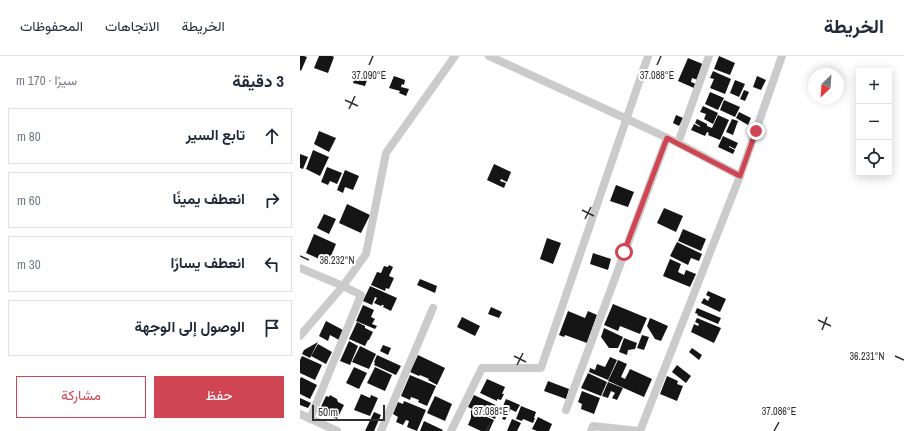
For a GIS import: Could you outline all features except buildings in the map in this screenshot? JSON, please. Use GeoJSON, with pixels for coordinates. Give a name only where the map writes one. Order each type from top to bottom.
{"type":"FeatureCollection","features":[{"type":"Feature","properties":{"kind":"street"},"geometry":{"type":"LineString","coordinates":[[300,336],[343,286],[366,254],[386,153],[455,56]]}},
{"type":"Feature","properties":{"kind":"street"},"geometry":{"type":"LineString","coordinates":[[489,56],[678,143],[740,176]]}},
{"type":"Feature","properties":{"kind":"street"},"geometry":{"type":"LineString","coordinates":[[451,431],[482,368],[541,368],[648,56]]}},
{"type":"Feature","properties":{"kind":"street"},"geometry":{"type":"LineString","coordinates":[[678,143],[709,56]]}},
{"type":"Feature","properties":{"kind":"street"},"geometry":{"type":"LineString","coordinates":[[591,431],[593,426],[640,431],[740,176],[782,56]]}},
{"type":"Feature","properties":{"kind":"street"},"geometry":{"type":"LineString","coordinates":[[566,410],[667,138]]}},
{"type":"Feature","properties":{"kind":"street"},"geometry":{"type":"LineString","coordinates":[[300,268],[361,295],[310,419]]}},
{"type":"Feature","properties":{"kind":"street"},"geometry":{"type":"LineString","coordinates":[[381,431],[433,308]]}},
{"type":"Feature","properties":{"kind":"street"},"geometry":{"type":"LineString","coordinates":[[300,414],[337,431]]}},
{"type":"Feature","properties":{"kind":"route"},"geometry":{"type":"LineString","coordinates":[[624,252],[667,138],[740,176],[756,131]]}}]}
